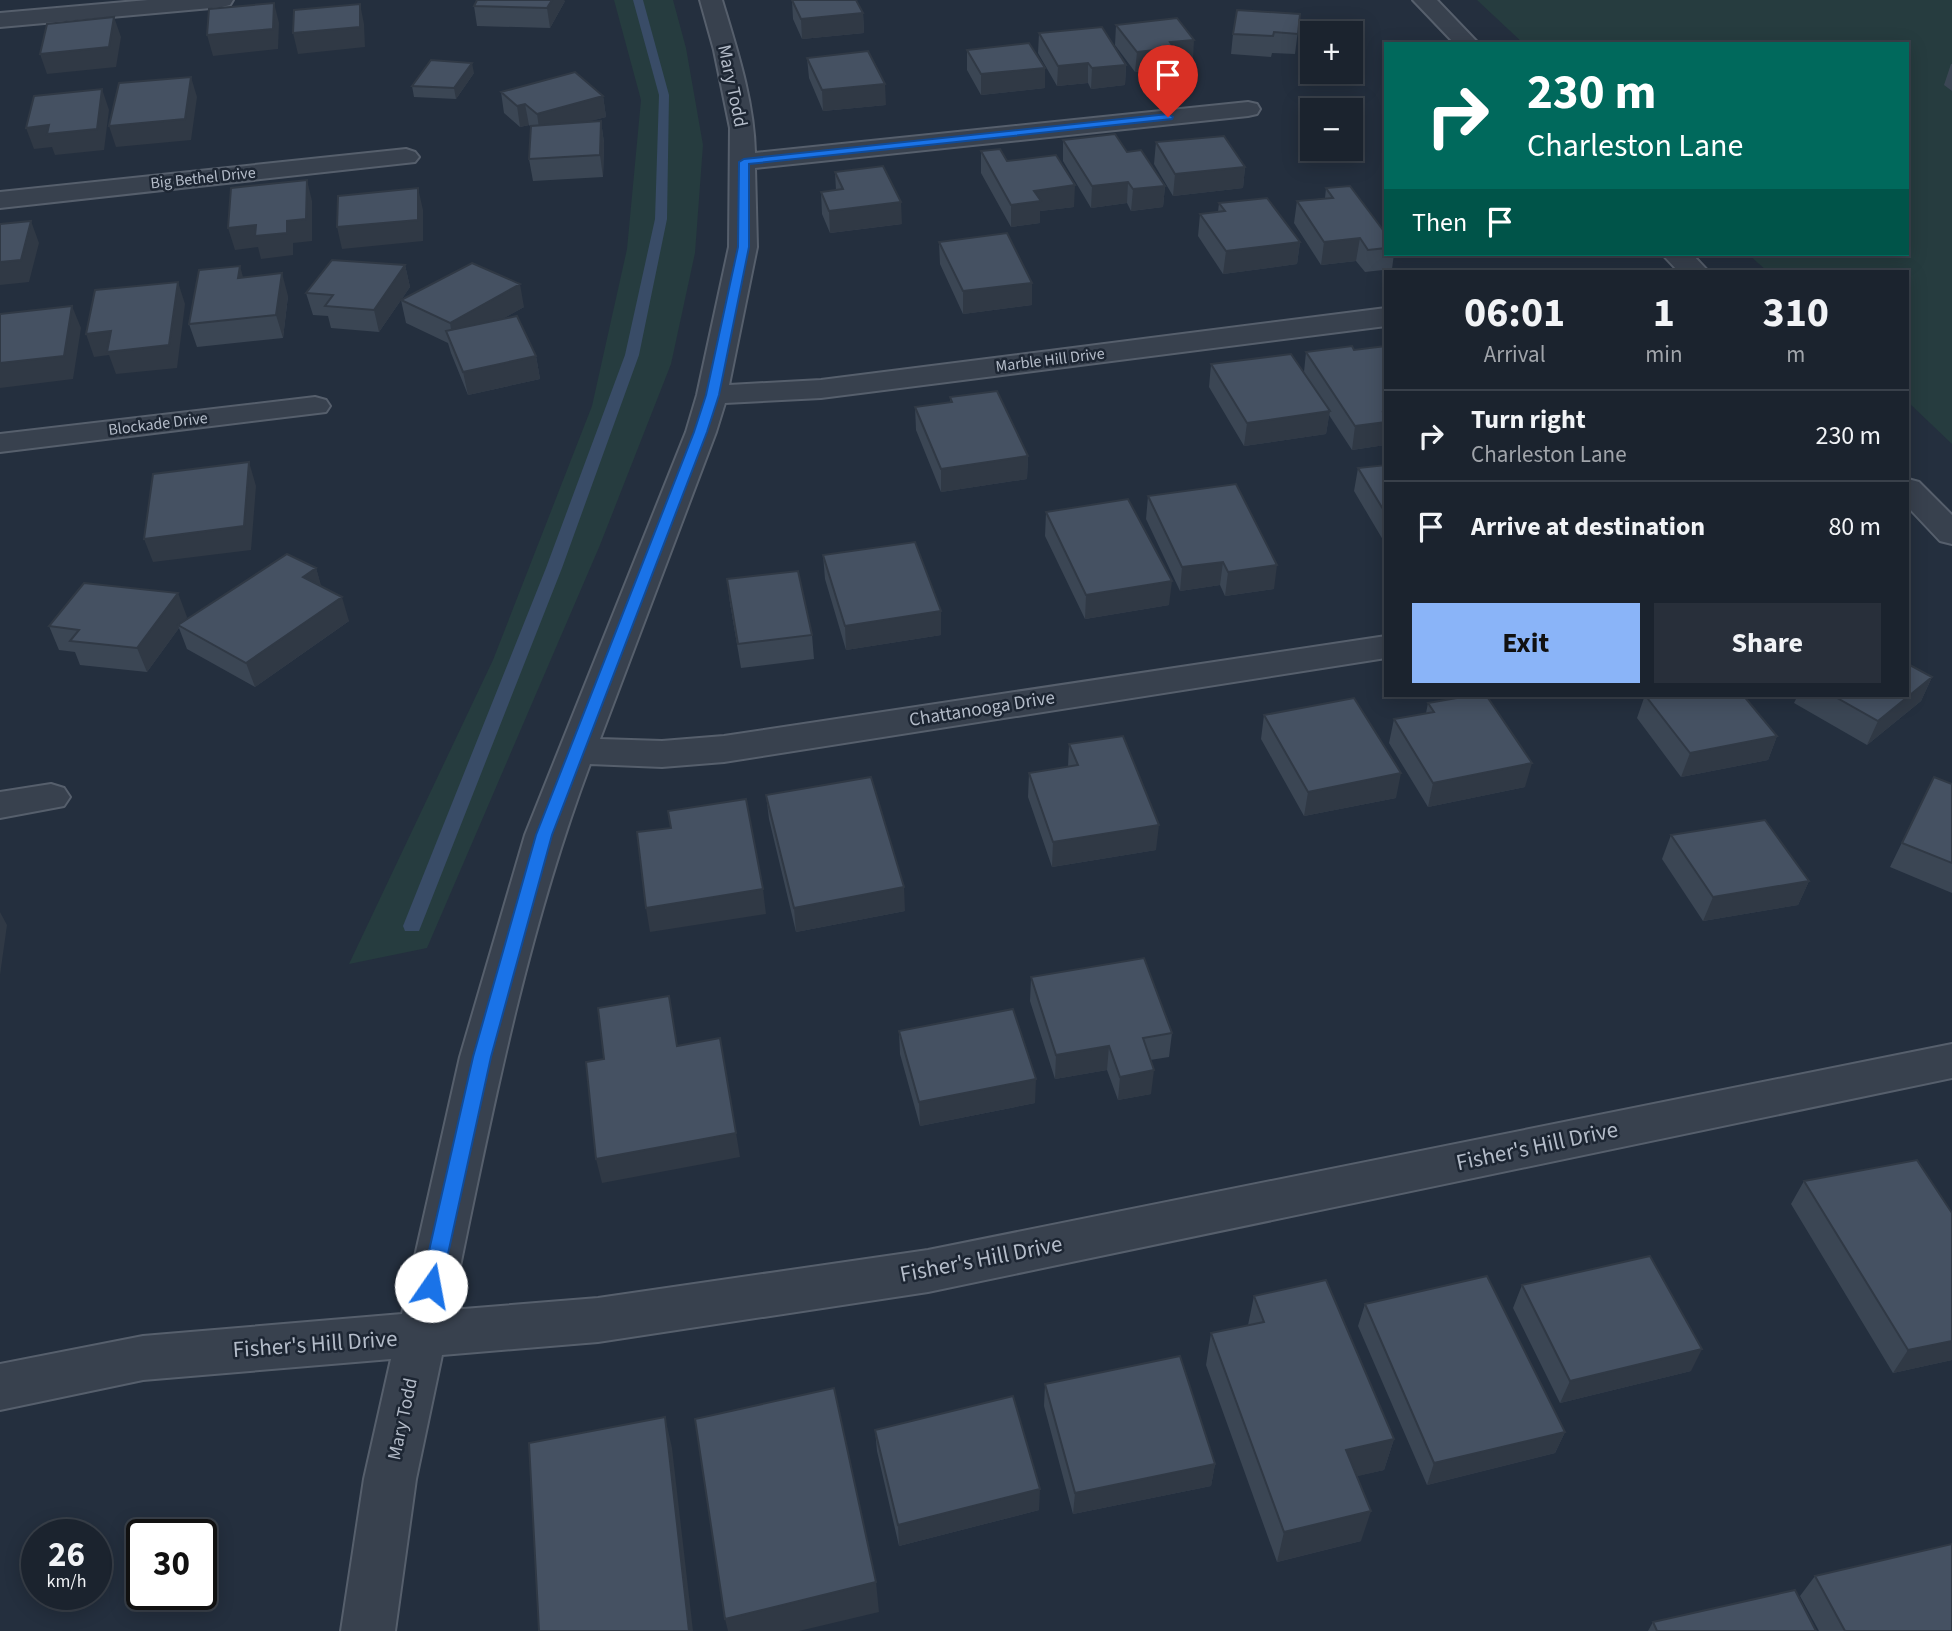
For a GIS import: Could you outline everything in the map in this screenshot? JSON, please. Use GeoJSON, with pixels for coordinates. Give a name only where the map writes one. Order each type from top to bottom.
{"type":"FeatureCollection","features":[{"type":"Feature","properties":{"kind":"street"},"geometry":{"type":"LineString","coordinates":[[0,21],[222,0]]}},
{"type":"Feature","properties":{"kind":"street","name":"Mary Todd"},"geometry":{"type":"LineString","coordinates":[[368,1631],[390,1479],[482,1057],[544,835],[701,432],[712,395],[743,247],[744,162],[739,112],[726,50],[711,0]]}},
{"type":"Feature","properties":{"kind":"street"},"geometry":{"type":"LineString","coordinates":[[1424,0],[1466,42]]}},
{"type":"Feature","properties":{"kind":"street"},"geometry":{"type":"LineString","coordinates":[[744,162],[1248,109]]}},
{"type":"Feature","properties":{"kind":"street","name":"Big Bethel Drive"},"geometry":{"type":"LineString","coordinates":[[0,200],[406,157]]}},
{"type":"Feature","properties":{"kind":"street"},"geometry":{"type":"LineString","coordinates":[[1678,256],[1693,270]]}},
{"type":"Feature","properties":{"kind":"street","name":"Marble Hill Drive"},"geometry":{"type":"LineString","coordinates":[[712,395],[821,389],[1384,317]]}},
{"type":"Feature","properties":{"kind":"street","name":"Blockade Drive"},"geometry":{"type":"LineString","coordinates":[[0,443],[316,405]]}},
{"type":"Feature","properties":{"kind":"street"},"geometry":{"type":"LineString","coordinates":[[1909,490],[1952,534]]}},
{"type":"Feature","properties":{"kind":"street","name":"Chattanooga Drive"},"geometry":{"type":"LineString","coordinates":[[576,751],[662,754],[724,749],[1384,647]]}},
{"type":"Feature","properties":{"kind":"street"},"geometry":{"type":"LineString","coordinates":[[0,805],[51,797]]}},
{"type":"Feature","properties":{"kind":"street","name":"Fisher's Hill Drive"},"geometry":{"type":"LineString","coordinates":[[0,1387],[143,1358],[597,1320],[928,1270],[1952,1061]]}},
{"type":"Feature","properties":{"kind":"green space"},"geometry":{"type":"Polygon","coordinates":[[[614,0],[673,0],[686,48],[703,145],[695,253],[671,364],[600,545],[427,948],[349,964],[493,660],[592,406],[627,249],[641,100],[614,0]]]}},
{"type":"Feature","properties":{"kind":"green space"},"geometry":{"type":"Polygon","coordinates":[[[1477,0],[1952,0],[1952,84],[1945,85],[1952,91],[1952,444],[1909,403],[1909,270],[1766,270],[1750,256],[1909,256],[1909,42],[1522,42],[1477,0]]]}},
{"type":"Feature","properties":{"kind":"building"},"geometry":{"type":"Polygon","coordinates":[[[477,0],[552,0],[547,8],[474,6],[477,0]]]}},
{"type":"Feature","properties":{"kind":"building"},"geometry":{"type":"Polygon","coordinates":[[[792,0],[856,0],[863,13],[801,19],[792,0]]]}},
{"type":"Feature","properties":{"kind":"building"},"geometry":{"type":"Polygon","coordinates":[[[274,3],[273,29],[207,35],[209,9],[274,3]]]}},
{"type":"Feature","properties":{"kind":"building"},"geometry":{"type":"Polygon","coordinates":[[[360,4],[360,27],[293,33],[294,10],[360,4]]]}},
{"type":"Feature","properties":{"kind":"building"},"geometry":{"type":"Polygon","coordinates":[[[1237,10],[1300,14],[1298,34],[1233,34],[1237,10]]]}},
{"type":"Feature","properties":{"kind":"building"},"geometry":{"type":"Polygon","coordinates":[[[114,17],[109,47],[40,54],[47,24],[114,17]]]}},
{"type":"Feature","properties":{"kind":"building"},"geometry":{"type":"Polygon","coordinates":[[[1177,18],[1194,40],[1170,42],[1174,48],[1137,52],[1116,25],[1177,18]]]}},
{"type":"Feature","properties":{"kind":"building"},"geometry":{"type":"Polygon","coordinates":[[[1102,27],[1126,65],[1092,68],[1088,63],[1058,66],[1039,33],[1102,27]]]}},
{"type":"Feature","properties":{"kind":"building"},"geometry":{"type":"Polygon","coordinates":[[[1029,43],[1045,68],[981,74],[967,50],[1029,43]]]}},
{"type":"Feature","properties":{"kind":"building"},"geometry":{"type":"Polygon","coordinates":[[[868,51],[885,84],[822,90],[807,58],[868,51]]]}},
{"type":"Feature","properties":{"kind":"building"},"geometry":{"type":"Polygon","coordinates":[[[431,60],[472,63],[454,88],[412,86],[431,60]]]}},
{"type":"Feature","properties":{"kind":"building"},"geometry":{"type":"Polygon","coordinates":[[[575,72],[603,96],[537,114],[525,104],[517,106],[501,92],[575,72]]]}},
{"type":"Feature","properties":{"kind":"building"},"geometry":{"type":"Polygon","coordinates":[[[191,77],[185,119],[109,126],[119,83],[191,77]]]}},
{"type":"Feature","properties":{"kind":"building"},"geometry":{"type":"Polygon","coordinates":[[[102,89],[97,129],[47,134],[49,125],[26,128],[34,96],[102,89]]]}},
{"type":"Feature","properties":{"kind":"building"},"geometry":{"type":"Polygon","coordinates":[[[601,121],[600,155],[529,159],[531,126],[601,121]]]}},
{"type":"Feature","properties":{"kind":"building"},"geometry":{"type":"Polygon","coordinates":[[[1115,134],[1127,152],[1141,150],[1165,186],[1133,189],[1128,182],[1092,186],[1063,140],[1115,134]]]}},
{"type":"Feature","properties":{"kind":"building"},"geometry":{"type":"Polygon","coordinates":[[[1224,136],[1245,167],[1175,174],[1156,142],[1224,136]]]}},
{"type":"Feature","properties":{"kind":"building"},"geometry":{"type":"Polygon","coordinates":[[[1000,149],[1007,161],[1056,155],[1075,185],[1034,191],[1041,201],[1011,205],[981,151],[1000,149]]]}},
{"type":"Feature","properties":{"kind":"building"},"geometry":{"type":"Polygon","coordinates":[[[883,166],[901,202],[829,211],[821,192],[843,189],[835,172],[883,166]]]}},
{"type":"Feature","properties":{"kind":"building"},"geometry":{"type":"Polygon","coordinates":[[[307,180],[306,219],[287,221],[287,233],[255,236],[256,225],[228,228],[231,188],[307,180]]]}},
{"type":"Feature","properties":{"kind":"building"},"geometry":{"type":"Polygon","coordinates":[[[1350,186],[1384,231],[1384,248],[1368,250],[1360,238],[1324,242],[1297,201],[1333,198],[1326,188],[1350,186]]]}},
{"type":"Feature","properties":{"kind":"building"},"geometry":{"type":"Polygon","coordinates":[[[418,188],[418,220],[337,227],[338,196],[418,188]]]}},
{"type":"Feature","properties":{"kind":"building"},"geometry":{"type":"Polygon","coordinates":[[[1267,198],[1300,242],[1226,251],[1200,214],[1225,211],[1219,203],[1267,198]]]}},
{"type":"Feature","properties":{"kind":"building"},"geometry":{"type":"Polygon","coordinates":[[[31,221],[21,260],[0,262],[0,224],[31,221]]]}},
{"type":"Feature","properties":{"kind":"building"},"geometry":{"type":"Polygon","coordinates":[[[1007,233],[1032,283],[963,291],[939,242],[1007,233]]]}},
{"type":"Feature","properties":{"kind":"building"},"geometry":{"type":"Polygon","coordinates":[[[332,260],[405,265],[374,310],[325,306],[333,295],[306,293],[332,260]]]}},
{"type":"Feature","properties":{"kind":"building"},"geometry":{"type":"Polygon","coordinates":[[[472,263],[520,284],[450,323],[401,300],[472,263]]]}},
{"type":"Feature","properties":{"kind":"building"},"geometry":{"type":"Polygon","coordinates":[[[240,266],[238,278],[282,273],[276,315],[189,324],[199,270],[240,266]]]}},
{"type":"Feature","properties":{"kind":"building"},"geometry":{"type":"Polygon","coordinates":[[[178,282],[169,345],[107,352],[111,331],[86,334],[95,290],[178,282]]]}},
{"type":"Feature","properties":{"kind":"building"},"geometry":{"type":"Polygon","coordinates":[[[72,306],[64,356],[0,363],[0,314],[72,306]]]}},
{"type":"Feature","properties":{"kind":"building"},"geometry":{"type":"Polygon","coordinates":[[[517,316],[536,356],[463,372],[446,331],[517,316]]]}},
{"type":"Feature","properties":{"kind":"building"},"geometry":{"type":"Polygon","coordinates":[[[1352,346],[1354,350],[1384,346],[1384,422],[1355,426],[1306,352],[1352,346]]]}},
{"type":"Feature","properties":{"kind":"building"},"geometry":{"type":"Polygon","coordinates":[[[1291,354],[1330,411],[1247,423],[1211,364],[1291,354]]]}},
{"type":"Feature","properties":{"kind":"building"},"geometry":{"type":"Polygon","coordinates":[[[997,391],[1028,456],[941,469],[915,407],[952,402],[950,397],[997,391]]]}},
{"type":"Feature","properties":{"kind":"building"},"geometry":{"type":"Polygon","coordinates":[[[249,462],[244,526],[144,539],[153,474],[249,462]]]}},
{"type":"Feature","properties":{"kind":"building"},"geometry":{"type":"Polygon","coordinates":[[[1384,465],[1384,511],[1358,468],[1384,465]]]}},
{"type":"Feature","properties":{"kind":"building"},"geometry":{"type":"Polygon","coordinates":[[[1236,484],[1277,565],[1228,572],[1223,562],[1182,567],[1148,496],[1236,484]]]}},
{"type":"Feature","properties":{"kind":"building"},"geometry":{"type":"Polygon","coordinates":[[[1128,499],[1172,581],[1086,595],[1046,512],[1128,499]]]}},
{"type":"Feature","properties":{"kind":"building"},"geometry":{"type":"Polygon","coordinates":[[[915,542],[941,611],[845,626],[823,555],[915,542]]]}},
{"type":"Feature","properties":{"kind":"building"},"geometry":{"type":"Polygon","coordinates":[[[287,554],[316,568],[303,577],[342,597],[246,663],[178,625],[287,554]]]}},
{"type":"Feature","properties":{"kind":"building"},"geometry":{"type":"Polygon","coordinates":[[[798,571],[812,635],[738,644],[727,579],[798,571]]]}},
{"type":"Feature","properties":{"kind":"building"},"geometry":{"type":"Polygon","coordinates":[[[84,583],[178,593],[137,648],[70,641],[79,630],[49,626],[84,583]]]}},
{"type":"Feature","properties":{"kind":"building"},"geometry":{"type":"Polygon","coordinates":[[[1909,665],[1932,677],[1909,696],[1909,665]]]}},
{"type":"Feature","properties":{"kind":"building"},"geometry":{"type":"Polygon","coordinates":[[[1462,697],[1487,697],[1532,763],[1433,783],[1394,719],[1434,712],[1428,703],[1462,697]]]}},
{"type":"Feature","properties":{"kind":"building"},"geometry":{"type":"Polygon","coordinates":[[[1647,697],[1745,697],[1777,736],[1690,753],[1647,697]]]}},
{"type":"Feature","properties":{"kind":"building"},"geometry":{"type":"Polygon","coordinates":[[[1836,697],[1907,697],[1878,721],[1836,697]]]}},
{"type":"Feature","properties":{"kind":"building"},"geometry":{"type":"Polygon","coordinates":[[[1354,698],[1401,773],[1308,792],[1264,715],[1354,698]]]}},
{"type":"Feature","properties":{"kind":"building"},"geometry":{"type":"Polygon","coordinates":[[[1123,736],[1159,825],[1053,842],[1029,773],[1078,765],[1069,744],[1123,736]]]}},
{"type":"Feature","properties":{"kind":"building"},"geometry":{"type":"Polygon","coordinates":[[[871,777],[904,887],[794,908],[766,795],[871,777]]]}},
{"type":"Feature","properties":{"kind":"building"},"geometry":{"type":"Polygon","coordinates":[[[1934,777],[1952,784],[1952,863],[1902,843],[1934,777]]]}},
{"type":"Feature","properties":{"kind":"building"},"geometry":{"type":"Polygon","coordinates":[[[746,799],[763,889],[646,908],[637,832],[671,828],[668,811],[746,799]]]}},
{"type":"Feature","properties":{"kind":"building"},"geometry":{"type":"Polygon","coordinates":[[[1765,820],[1809,881],[1713,897],[1671,835],[1765,820]]]}},
{"type":"Feature","properties":{"kind":"building"},"geometry":{"type":"Polygon","coordinates":[[[1144,958],[1172,1033],[1143,1038],[1154,1070],[1120,1077],[1109,1046],[1056,1055],[1031,977],[1144,958]]]}},
{"type":"Feature","properties":{"kind":"building"},"geometry":{"type":"Polygon","coordinates":[[[669,996],[677,1046],[720,1038],[736,1133],[596,1159],[586,1062],[604,1059],[598,1008],[669,996]]]}},
{"type":"Feature","properties":{"kind":"building"},"geometry":{"type":"Polygon","coordinates":[[[1013,1009],[1036,1079],[919,1102],[899,1031],[1013,1009]]]}},
{"type":"Feature","properties":{"kind":"building"},"geometry":{"type":"Polygon","coordinates":[[[1917,1160],[1952,1213],[1952,1341],[1908,1350],[1804,1181],[1917,1160]]]}},
{"type":"Feature","properties":{"kind":"building"},"geometry":{"type":"Polygon","coordinates":[[[1650,1256],[1702,1349],[1570,1381],[1522,1285],[1650,1256]]]}},
{"type":"Feature","properties":{"kind":"building"},"geometry":{"type":"Polygon","coordinates":[[[1487,1276],[1565,1432],[1434,1463],[1365,1304],[1487,1276]]]}},
{"type":"Feature","properties":{"kind":"building"},"geometry":{"type":"Polygon","coordinates":[[[1326,1280],[1394,1439],[1346,1450],[1371,1511],[1284,1532],[1211,1333],[1264,1322],[1254,1296],[1326,1280]]]}},
{"type":"Feature","properties":{"kind":"building"},"geometry":{"type":"Polygon","coordinates":[[[1180,1356],[1215,1464],[1075,1493],[1045,1384],[1180,1356]]]}},
{"type":"Feature","properties":{"kind":"building"},"geometry":{"type":"Polygon","coordinates":[[[834,1388],[876,1582],[725,1619],[695,1419],[834,1388]]]}},
{"type":"Feature","properties":{"kind":"building"},"geometry":{"type":"Polygon","coordinates":[[[1013,1396],[1040,1489],[898,1525],[875,1430],[1013,1396]]]}},
{"type":"Feature","properties":{"kind":"building"},"geometry":{"type":"Polygon","coordinates":[[[665,1417],[689,1631],[539,1631],[529,1443],[665,1417]]]}},
{"type":"Feature","properties":{"kind":"building"},"geometry":{"type":"Polygon","coordinates":[[[1952,1544],[1952,1631],[1845,1631],[1815,1576],[1952,1544]]]}},
{"type":"Feature","properties":{"kind":"building"},"geometry":{"type":"Polygon","coordinates":[[[1795,1590],[1816,1631],[1657,1631],[1653,1622],[1795,1590]]]}},
{"type":"Feature","properties":{"kind":"waterway"},"geometry":{"type":"LineString","coordinates":[[412,926],[554,568],[632,355],[661,219],[664,95],[638,0]]}},
{"type":"Feature","properties":{"kind":"route"},"geometry":{"type":"LineString","coordinates":[[431,1286],[482,1057],[544,835],[701,432],[712,395],[743,247],[744,162],[1168,117]]}}]}
